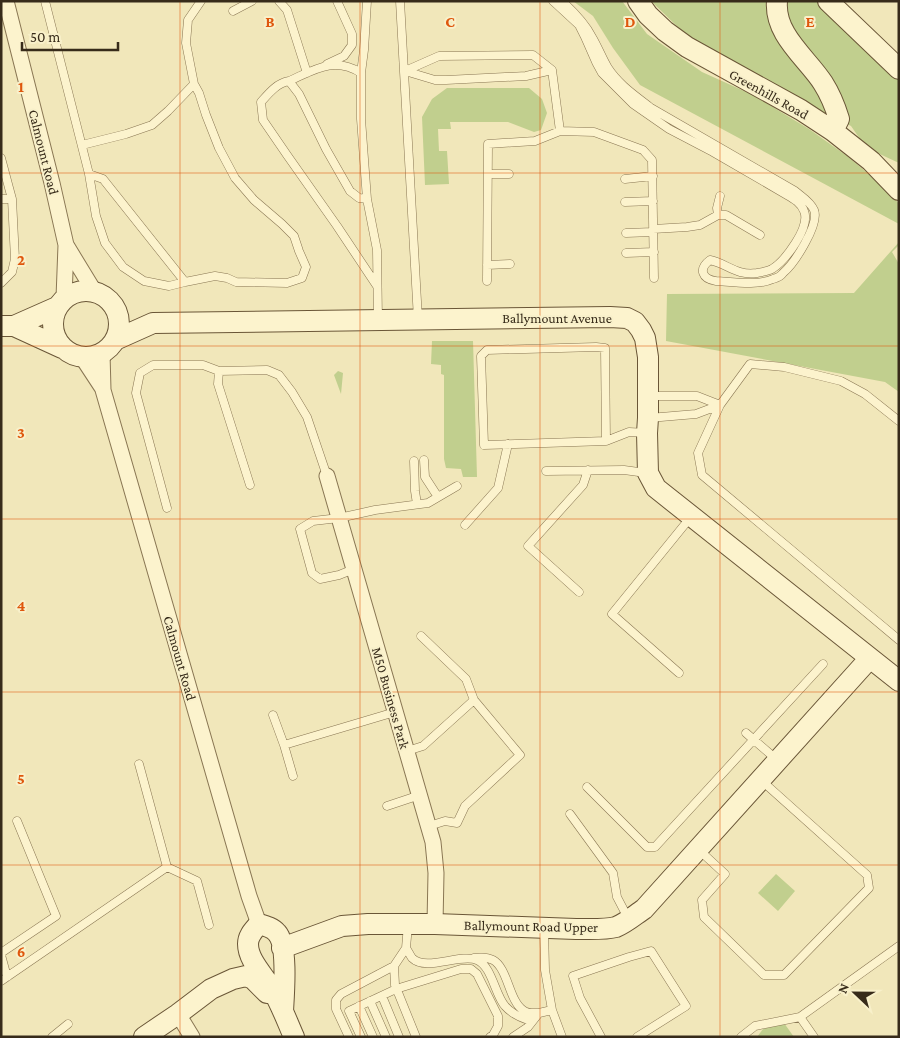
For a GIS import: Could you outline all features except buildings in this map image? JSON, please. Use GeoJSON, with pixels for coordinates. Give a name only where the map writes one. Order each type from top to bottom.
{"type":"FeatureCollection","features":[{"type":"Feature","properties":{"kind":"street","name":"Calmount Road"},"geometry":{"type":"LineString","coordinates":[[6,1],[66,245],[94,291]]}},
{"type":"Feature","properties":{"kind":"street","name":"Greenhills Road"},"geometry":{"type":"LineString","coordinates":[[638,1],[665,31],[686,48],[801,110],[833,131],[871,161],[899,190]]}},
{"type":"Feature","properties":{"kind":"street"},"geometry":{"type":"LineString","coordinates":[[777,1],[776,11],[786,36],[823,83],[833,102],[839,119],[833,131]]}},
{"type":"Feature","properties":{"kind":"street"},"geometry":{"type":"LineString","coordinates":[[828,1],[899,69]]}},
{"type":"Feature","properties":{"kind":"street","name":"Calmount Road"},"geometry":{"type":"LineString","coordinates":[[60,303],[66,245]]}},
{"type":"Feature","properties":{"kind":"street"},"geometry":{"type":"LineString","coordinates":[[83,290],[94,291],[103,295],[111,302],[119,320],[118,330],[109,347],[92,357],[71,354],[62,348],[8,326],[60,303],[73,293],[83,290]]}},
{"type":"Feature","properties":{"kind":"street","name":"Ballymount Avenue"},"geometry":{"type":"LineString","coordinates":[[111,302],[153,323],[627,318],[635,322],[646,338],[648,357],[648,474]]}},
{"type":"Feature","properties":{"kind":"street"},"geometry":{"type":"LineString","coordinates":[[60,303],[53,317],[52,328],[55,339],[62,348]]}},
{"type":"Feature","properties":{"kind":"street","name":"Ballymount Avenue"},"geometry":{"type":"LineString","coordinates":[[109,347],[153,323]]}},
{"type":"Feature","properties":{"kind":"street","name":"Calmount Road"},"geometry":{"type":"LineString","coordinates":[[104,390],[109,347]]}},
{"type":"Feature","properties":{"kind":"street","name":"Calmount Road"},"geometry":{"type":"LineString","coordinates":[[82,357],[104,390],[249,896],[260,924]]}},
{"type":"Feature","properties":{"kind":"street"},"geometry":{"type":"LineString","coordinates":[[648,474],[656,488],[899,681]]}},
{"type":"Feature","properties":{"kind":"street","name":"M50 Business Park"},"geometry":{"type":"LineString","coordinates":[[327,476],[433,842],[436,873],[435,924]]}},
{"type":"Feature","properties":{"kind":"street","name":"Ballymount Road Upper"},"geometry":{"type":"LineString","coordinates":[[282,948],[342,926],[368,924],[408,923],[598,929],[616,927],[644,909],[870,658]]}},
{"type":"Feature","properties":{"kind":"street"},"geometry":{"type":"LineString","coordinates":[[283,1011],[284,964],[280,937],[272,928],[260,924],[249,938],[248,948],[253,961],[273,990],[294,1037]]}},
{"type":"Feature","properties":{"kind":"street"},"geometry":{"type":"LineString","coordinates":[[211,989],[248,948]]}},
{"type":"Feature","properties":{"kind":"street"},"geometry":{"type":"LineString","coordinates":[[144,1037],[211,989],[225,982],[246,976],[253,979],[263,988],[283,1011]]}},
{"type":"Feature","properties":{"kind":"street"},"geometry":{"type":"LineString","coordinates":[[178,1014],[192,1037]]}},
{"type":"Feature","properties":{"kind":"lane"},"geometry":{"type":"LineString","coordinates":[[45,1],[89,174],[96,216],[105,243],[123,267],[144,281],[169,286],[215,276],[236,282],[288,283],[302,278],[306,267],[294,236],[254,200],[235,178],[219,148],[194,84],[186,43],[188,20],[201,1]]}},
{"type":"Feature","properties":{"kind":"lane"},"geometry":{"type":"LineString","coordinates":[[233,10],[252,1]]}},
{"type":"Feature","properties":{"kind":"lane"},"geometry":{"type":"LineString","coordinates":[[279,1],[286,10],[307,73]]}},
{"type":"Feature","properties":{"kind":"lane"},"geometry":{"type":"LineString","coordinates":[[337,1],[352,34],[352,45],[344,56],[283,82],[269,92],[261,102],[263,120],[377,286]]}},
{"type":"Feature","properties":{"kind":"lane"},"geometry":{"type":"LineString","coordinates":[[367,1],[361,73],[361,119],[367,199],[376,250],[378,320]]}},
{"type":"Feature","properties":{"kind":"lane"},"geometry":{"type":"LineString","coordinates":[[402,1],[404,72],[418,319]]}},
{"type":"Feature","properties":{"kind":"lane"},"geometry":{"type":"LineString","coordinates":[[553,1],[579,25],[602,72],[633,104],[669,129],[787,195],[798,202],[804,211],[805,218],[799,237],[785,258],[771,270],[756,274],[738,273],[718,262],[710,260],[703,268],[705,278],[716,281],[765,282],[775,279],[784,273],[803,248],[815,222],[815,211],[807,200],[795,191],[651,108],[637,97],[619,82],[608,68],[592,35],[580,18],[562,1]]}},
{"type":"Feature","properties":{"kind":"lane"},"geometry":{"type":"LineString","coordinates":[[404,72],[439,56],[533,55],[552,70],[560,131]]}},
{"type":"Feature","properties":{"kind":"lane"},"geometry":{"type":"LineString","coordinates":[[325,65],[354,68],[361,73]]}},
{"type":"Feature","properties":{"kind":"lane"},"geometry":{"type":"LineString","coordinates":[[404,72],[436,80],[446,80],[526,76],[552,70]]}},
{"type":"Feature","properties":{"kind":"lane"},"geometry":{"type":"LineString","coordinates":[[289,81],[299,94],[326,149],[350,191],[359,198],[367,199]]}},
{"type":"Feature","properties":{"kind":"lane"},"geometry":{"type":"LineString","coordinates":[[82,145],[126,134],[152,125],[194,84]]}},
{"type":"Feature","properties":{"kind":"lane"},"geometry":{"type":"LineString","coordinates":[[487,281],[488,144],[536,141],[560,131],[594,132],[644,150],[652,160],[654,278]]}},
{"type":"Feature","properties":{"kind":"lane"},"geometry":{"type":"LineString","coordinates":[[1,158],[12,198],[15,259],[12,272],[1,283]]}},
{"type":"Feature","properties":{"kind":"lane"},"geometry":{"type":"LineString","coordinates":[[89,174],[103,179],[185,282]]}},
{"type":"Feature","properties":{"kind":"lane"},"geometry":{"type":"LineString","coordinates":[[488,174],[509,174]]}},
{"type":"Feature","properties":{"kind":"lane"},"geometry":{"type":"LineString","coordinates":[[625,180],[653,176]]}},
{"type":"Feature","properties":{"kind":"lane"},"geometry":{"type":"LineString","coordinates":[[718,215],[717,208],[720,196]]}},
{"type":"Feature","properties":{"kind":"lane"},"geometry":{"type":"LineString","coordinates":[[1,199],[12,198]]}},
{"type":"Feature","properties":{"kind":"lane"},"geometry":{"type":"LineString","coordinates":[[625,202],[653,201]]}},
{"type":"Feature","properties":{"kind":"lane"},"geometry":{"type":"LineString","coordinates":[[626,233],[700,225],[718,215],[726,215],[760,235]]}},
{"type":"Feature","properties":{"kind":"lane"},"geometry":{"type":"LineString","coordinates":[[626,253],[654,252]]}},
{"type":"Feature","properties":{"kind":"lane"},"geometry":{"type":"LineString","coordinates":[[487,265],[510,264]]}},
{"type":"Feature","properties":{"kind":"lane"},"geometry":{"type":"LineString","coordinates":[[606,441],[605,348],[488,350],[481,356],[484,445],[606,441],[647,425],[696,414],[720,405]]}},
{"type":"Feature","properties":{"kind":"lane"},"geometry":{"type":"LineString","coordinates":[[899,421],[865,394],[841,381],[784,367],[750,364],[720,405],[698,454],[702,475],[899,640]]}},
{"type":"Feature","properties":{"kind":"lane"},"geometry":{"type":"LineString","coordinates":[[168,508],[136,393],[140,373],[152,365],[203,366],[219,371],[267,370],[279,376],[292,392],[307,418],[327,476]]}},
{"type":"Feature","properties":{"kind":"lane"},"geometry":{"type":"LineString","coordinates":[[219,371],[218,384],[250,485]]}},
{"type":"Feature","properties":{"kind":"lane"},"geometry":{"type":"LineString","coordinates":[[648,396],[697,396],[720,405]]}},
{"type":"Feature","properties":{"kind":"lane"},"geometry":{"type":"LineString","coordinates":[[465,525],[498,488],[508,444]]}},
{"type":"Feature","properties":{"kind":"lane"},"geometry":{"type":"LineString","coordinates":[[424,460],[425,477],[438,497]]}},
{"type":"Feature","properties":{"kind":"lane"},"geometry":{"type":"LineString","coordinates":[[414,461],[417,504]]}},
{"type":"Feature","properties":{"kind":"lane"},"geometry":{"type":"LineString","coordinates":[[546,470],[624,470],[648,474]]}},
{"type":"Feature","properties":{"kind":"lane"},"geometry":{"type":"LineString","coordinates":[[579,592],[528,546],[583,485],[588,470]]}},
{"type":"Feature","properties":{"kind":"lane"},"geometry":{"type":"LineString","coordinates":[[354,569],[339,575],[320,579],[312,572],[300,529],[313,521],[428,503],[457,486]]}},
{"type":"Feature","properties":{"kind":"lane"},"geometry":{"type":"LineString","coordinates":[[679,673],[612,614],[692,516]]}},
{"type":"Feature","properties":{"kind":"lane"},"geometry":{"type":"LineString","coordinates":[[421,636],[466,680],[474,700],[520,755],[465,806],[457,824],[445,821],[429,826]]}},
{"type":"Feature","properties":{"kind":"lane"},"geometry":{"type":"LineString","coordinates":[[587,786],[648,847],[655,847],[824,664]]}},
{"type":"Feature","properties":{"kind":"lane"},"geometry":{"type":"LineString","coordinates":[[407,751],[423,746],[474,700]]}},
{"type":"Feature","properties":{"kind":"lane"},"geometry":{"type":"LineString","coordinates":[[284,745],[395,712]]}},
{"type":"Feature","properties":{"kind":"lane"},"geometry":{"type":"LineString","coordinates":[[273,715],[293,776]]}},
{"type":"Feature","properties":{"kind":"lane"},"geometry":{"type":"LineString","coordinates":[[746,733],[778,761]]}},
{"type":"Feature","properties":{"kind":"lane"},"geometry":{"type":"LineString","coordinates":[[138,764],[167,867],[197,881],[209,925]]}},
{"type":"Feature","properties":{"kind":"lane"},"geometry":{"type":"LineString","coordinates":[[697,849],[725,874],[702,900],[704,916],[764,975],[784,975],[869,888],[867,875],[760,780]]}},
{"type":"Feature","properties":{"kind":"lane"},"geometry":{"type":"LineString","coordinates":[[387,806],[420,796]]}},
{"type":"Feature","properties":{"kind":"lane"},"geometry":{"type":"LineString","coordinates":[[570,814],[613,873],[617,897],[629,920]]}},
{"type":"Feature","properties":{"kind":"lane"},"geometry":{"type":"LineString","coordinates":[[17,821],[56,916],[1,954],[4,979],[167,867]]}},
{"type":"Feature","properties":{"kind":"lane"},"geometry":{"type":"LineString","coordinates":[[349,1037],[336,1009],[336,1000],[341,994],[394,966],[406,948],[408,923]]}},
{"type":"Feature","properties":{"kind":"lane"},"geometry":{"type":"LineString","coordinates":[[544,928],[545,970],[552,1010],[562,1037]]}},
{"type":"Feature","properties":{"kind":"lane"},"geometry":{"type":"LineString","coordinates":[[741,1037],[755,1026],[800,1017],[899,946]]}},
{"type":"Feature","properties":{"kind":"lane"},"geometry":{"type":"LineString","coordinates":[[406,948],[413,959],[425,964],[485,957],[493,960],[499,965],[515,1000],[522,1010],[529,1013],[538,1013],[552,1010]]}},
{"type":"Feature","properties":{"kind":"lane"},"geometry":{"type":"LineString","coordinates":[[601,1037],[580,998],[573,976],[651,951],[686,1006],[636,1037]]}},
{"type":"Feature","properties":{"kind":"lane"},"geometry":{"type":"LineString","coordinates":[[471,958],[480,961],[486,968],[504,1005],[516,1016],[528,1020],[538,1013]]}},
{"type":"Feature","properties":{"kind":"lane"},"geometry":{"type":"LineString","coordinates":[[394,966],[396,989],[416,1037]]}},
{"type":"Feature","properties":{"kind":"lane"},"geometry":{"type":"LineString","coordinates":[[339,1016],[396,989],[461,969],[471,969],[477,974],[498,1016],[498,1026],[494,1035],[490,1037]]}},
{"type":"Feature","properties":{"kind":"lane"},"geometry":{"type":"LineString","coordinates":[[382,996],[399,1037]]}},
{"type":"Feature","properties":{"kind":"lane"},"geometry":{"type":"LineString","coordinates":[[370,1001],[386,1037]]}},
{"type":"Feature","properties":{"kind":"lane"},"geometry":{"type":"LineString","coordinates":[[360,1006],[373,1037]]}},
{"type":"Feature","properties":{"kind":"lane"},"geometry":{"type":"LineString","coordinates":[[350,1010],[361,1037]]}},
{"type":"Feature","properties":{"kind":"lane"},"geometry":{"type":"LineString","coordinates":[[513,1037],[528,1027],[538,1013]]}},
{"type":"Feature","properties":{"kind":"lane"},"geometry":{"type":"LineString","coordinates":[[800,1017],[814,1037]]}},
{"type":"Feature","properties":{"kind":"lane"},"geometry":{"type":"LineString","coordinates":[[52,1037],[68,1024]]}},
{"type":"Feature","properties":{"kind":"green space"},"geometry":{"type":"Polygon","coordinates":[[[573,1],[622,1],[647,34],[702,72],[753,95],[809,129],[847,156],[888,190],[899,204],[899,224],[640,85],[593,16],[573,1]]]}},
{"type":"Feature","properties":{"kind":"green space"},"geometry":{"type":"Polygon","coordinates":[[[651,1],[820,1],[899,78],[899,163],[871,150],[851,126],[686,35],[651,1]]]}},
{"type":"Feature","properties":{"kind":"green space"},"geometry":{"type":"Polygon","coordinates":[[[447,88],[529,88],[542,99],[547,113],[541,130],[534,132],[508,122],[450,122],[451,129],[438,129],[439,151],[447,151],[449,184],[425,185],[422,117],[432,99],[447,88]]]}},
{"type":"Feature","properties":{"kind":"green space"},"geometry":{"type":"Polygon","coordinates":[[[899,242],[899,245],[892,252],[899,264],[899,392],[885,382],[666,341],[667,294],[854,293],[899,242]]]}},
{"type":"Feature","properties":{"kind":"green space"},"geometry":{"type":"Polygon","coordinates":[[[432,341],[473,341],[477,477],[463,477],[461,469],[446,468],[444,459],[444,375],[441,374],[441,365],[431,364],[432,341]]]}},
{"type":"Feature","properties":{"kind":"green space"},"geometry":{"type":"Polygon","coordinates":[[[338,371],[343,373],[341,394],[334,375],[338,371]]]}},
{"type":"Feature","properties":{"kind":"green space"},"geometry":{"type":"Polygon","coordinates":[[[776,874],[795,891],[778,911],[758,893],[776,874]]]}},
{"type":"Feature","properties":{"kind":"green space"},"geometry":{"type":"Polygon","coordinates":[[[784,1023],[794,1037],[757,1037],[763,1029],[784,1023]]]}}]}
